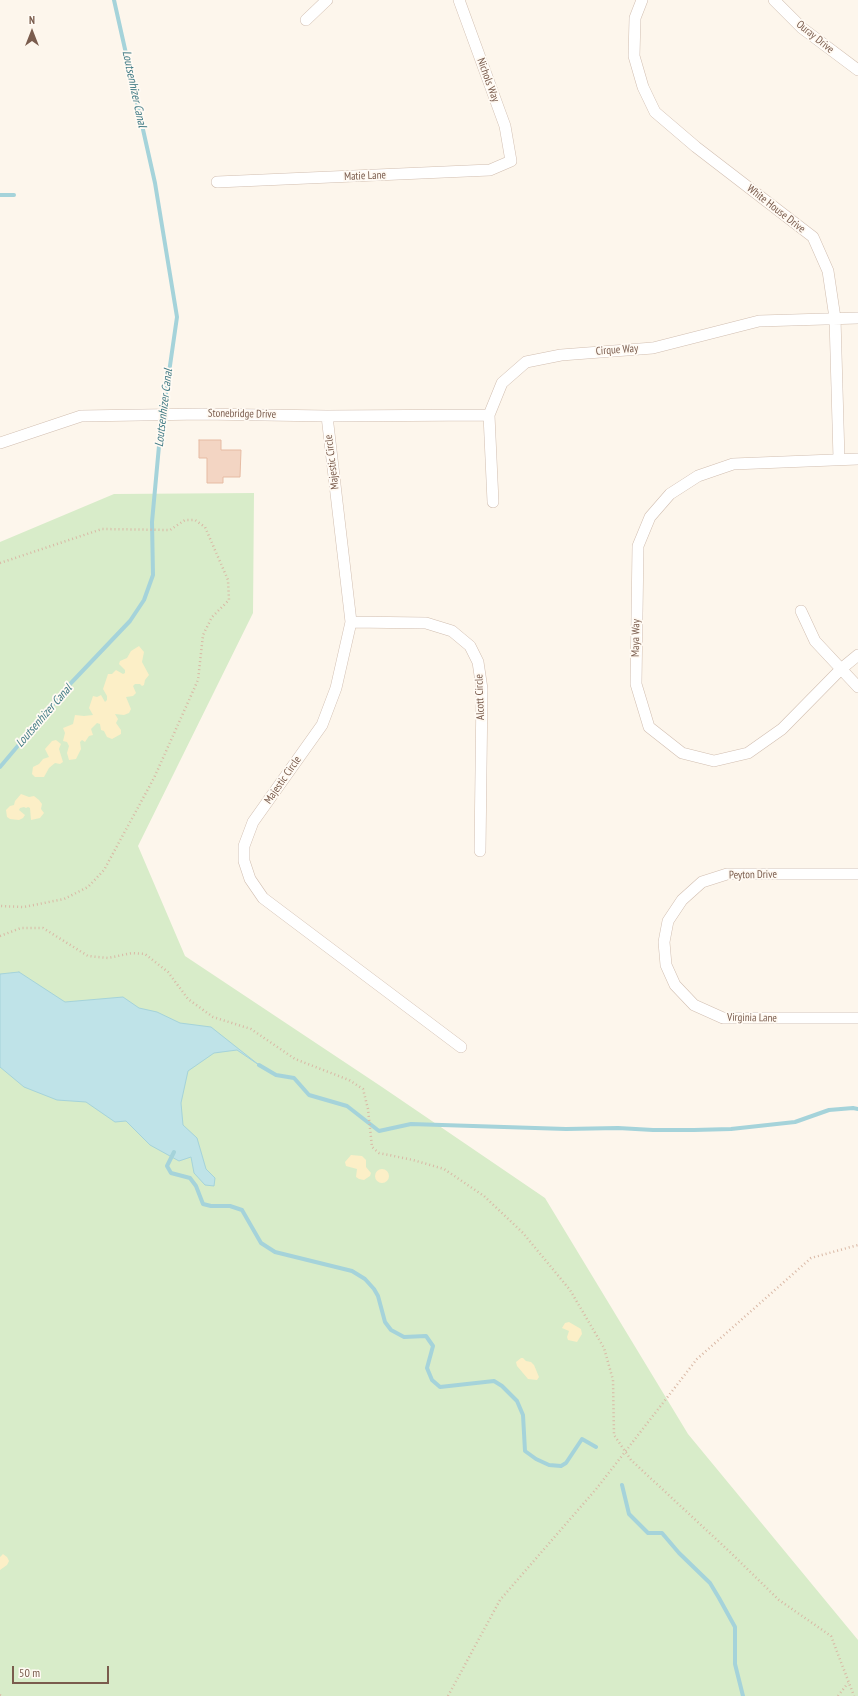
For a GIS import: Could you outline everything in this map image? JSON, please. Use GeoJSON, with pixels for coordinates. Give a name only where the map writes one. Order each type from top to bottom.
{"type":"FeatureCollection","features":[{"type":"Feature","properties":{"kind":"street"},"geometry":{"type":"LineString","coordinates":[[306,20],[327,0]]}},
{"type":"Feature","properties":{"kind":"street","name":"Nichols Way"},"geometry":{"type":"LineString","coordinates":[[459,0],[505,126],[511,161]]}},
{"type":"Feature","properties":{"kind":"street","name":"White House Drive"},"geometry":{"type":"LineString","coordinates":[[642,0],[636,18],[634,56],[643,87],[655,112],[696,147],[813,237],[828,271],[835,318],[839,459]]}},
{"type":"Feature","properties":{"kind":"street","name":"Ouray Drive"},"geometry":{"type":"LineString","coordinates":[[774,0],[802,28],[858,70]]}},
{"type":"Feature","properties":{"kind":"street","name":"Matie Lane"},"geometry":{"type":"LineString","coordinates":[[216,182],[490,170],[511,161]]}},
{"type":"Feature","properties":{"kind":"street","name":"Cirque Way"},"geometry":{"type":"LineString","coordinates":[[493,502],[489,415],[502,382],[526,362],[561,354],[653,348],[759,320],[858,318]]}},
{"type":"Feature","properties":{"kind":"street","name":"Stonebridge Drive"},"geometry":{"type":"LineString","coordinates":[[0,443],[82,416],[202,414],[327,416],[489,415]]}},
{"type":"Feature","properties":{"kind":"street","name":"Majestic Circle"},"geometry":{"type":"LineString","coordinates":[[327,416],[351,622],[336,688],[322,725],[253,822],[244,846],[244,861],[250,879],[263,898],[461,1047]]}},
{"type":"Feature","properties":{"kind":"street","name":"Maya Way"},"geometry":{"type":"LineString","coordinates":[[858,459],[733,464],[698,476],[670,494],[650,517],[638,546],[636,684],[649,727],[682,754],[714,761],[748,753],[782,729],[841,669],[858,655]]}},
{"type":"Feature","properties":{"kind":"street"},"geometry":{"type":"LineString","coordinates":[[801,611],[815,641],[858,687]]}},
{"type":"Feature","properties":{"kind":"street","name":"Alcott Circle"},"geometry":{"type":"LineString","coordinates":[[351,622],[426,623],[452,631],[470,646],[478,662],[482,689],[480,851]]}},
{"type":"Feature","properties":{"kind":"street","name":"Peyton Drive"},"geometry":{"type":"LineString","coordinates":[[668,921],[682,900],[702,882],[727,874],[858,874]]}},
{"type":"Feature","properties":{"kind":"street","name":"Virginia Lane"},"geometry":{"type":"LineString","coordinates":[[668,921],[664,942],[666,965],[675,985],[694,1005],[723,1018],[858,1018]]}},
{"type":"Feature","properties":{"kind":"path"},"geometry":{"type":"LineString","coordinates":[[0,563],[102,529],[144,529],[161,531],[170,530],[185,520],[195,520],[205,527],[228,580],[229,600],[212,617],[203,635],[198,680],[154,778],[104,870],[88,887],[64,899],[24,907],[0,906]]}},
{"type":"Feature","properties":{"kind":"path"},"geometry":{"type":"LineString","coordinates":[[0,936],[20,928],[43,928],[88,956],[108,958],[132,953],[145,954],[168,972],[188,999],[214,1017],[251,1029],[295,1059],[349,1080],[363,1089],[368,1109],[372,1147],[379,1154],[413,1160],[444,1169],[484,1196],[523,1233],[570,1290],[604,1348],[613,1380],[614,1435],[631,1460],[730,1552],[778,1600],[831,1636],[854,1696]]}},
{"type":"Feature","properties":{"kind":"path"},"geometry":{"type":"LineString","coordinates":[[448,1696],[500,1600],[597,1488],[697,1359],[811,1258],[858,1245]]}},
{"type":"Feature","properties":{"kind":"path"},"geometry":{"type":"LineString","coordinates":[[838,1696],[848,1683]]}},
{"type":"Feature","properties":{"kind":"green space"},"geometry":{"type":"Polygon","coordinates":[[[254,493],[253,613],[138,846],[185,956],[545,1198],[688,1434],[858,1640],[858,1696],[0,1696],[0,542],[114,494],[254,493]]]}},
{"type":"Feature","properties":{"kind":"sand"},"geometry":{"type":"Polygon","coordinates":[[[139,646],[144,652],[142,662],[149,675],[145,680],[144,685],[142,686],[140,684],[135,684],[133,686],[136,693],[133,696],[126,697],[131,709],[129,713],[124,715],[115,714],[118,719],[116,723],[121,730],[121,734],[112,739],[107,737],[104,731],[101,730],[100,724],[97,723],[91,729],[93,735],[89,736],[85,742],[82,740],[80,742],[81,749],[76,759],[69,760],[67,753],[69,746],[67,742],[63,741],[65,733],[63,728],[73,724],[75,715],[93,715],[89,708],[93,696],[97,697],[101,695],[105,702],[107,700],[107,696],[103,689],[108,674],[112,674],[116,670],[123,674],[125,673],[125,670],[119,664],[120,661],[127,658],[131,651],[139,646]]]}},
{"type":"Feature","properties":{"kind":"sand"},"geometry":{"type":"Polygon","coordinates":[[[56,740],[61,744],[59,749],[63,762],[60,764],[55,763],[49,768],[44,777],[35,777],[32,774],[33,767],[39,764],[43,759],[49,757],[45,749],[52,741],[56,740]]]}},
{"type":"Feature","properties":{"kind":"sand"},"geometry":{"type":"Polygon","coordinates":[[[21,794],[29,797],[34,796],[39,800],[42,804],[41,809],[44,813],[40,818],[31,820],[30,808],[28,807],[20,808],[19,810],[25,815],[19,820],[10,819],[7,817],[6,810],[10,806],[14,805],[15,801],[21,794]]]}},
{"type":"Feature","properties":{"kind":"sand"},"geometry":{"type":"Polygon","coordinates":[[[351,1155],[362,1156],[366,1160],[366,1167],[371,1173],[370,1176],[364,1180],[359,1179],[356,1177],[357,1169],[346,1166],[345,1162],[351,1155]]]}},
{"type":"Feature","properties":{"kind":"sand"},"geometry":{"type":"Polygon","coordinates":[[[382,1169],[387,1171],[389,1176],[387,1181],[382,1183],[377,1181],[375,1176],[377,1171],[382,1169]]]}},
{"type":"Feature","properties":{"kind":"sand"},"geometry":{"type":"Polygon","coordinates":[[[569,1322],[581,1329],[582,1334],[577,1342],[568,1340],[567,1337],[569,1331],[562,1328],[565,1323],[569,1322]]]}},
{"type":"Feature","properties":{"kind":"sand"},"geometry":{"type":"Polygon","coordinates":[[[521,1358],[531,1362],[534,1365],[539,1377],[537,1380],[528,1379],[517,1366],[516,1362],[521,1358]]]}},
{"type":"Feature","properties":{"kind":"sand"},"geometry":{"type":"Polygon","coordinates":[[[3,1554],[9,1561],[7,1565],[0,1570],[0,1557],[3,1554]]]}},
{"type":"Feature","properties":{"kind":"water"},"geometry":{"type":"Polygon","coordinates":[[[19,972],[65,1002],[123,997],[139,1008],[157,1012],[180,1023],[211,1027],[259,1065],[237,1050],[214,1053],[188,1071],[181,1103],[183,1125],[197,1138],[206,1169],[215,1178],[214,1186],[205,1185],[194,1173],[191,1157],[179,1161],[150,1145],[126,1121],[115,1122],[86,1102],[57,1100],[24,1087],[0,1067],[0,974],[19,972]]]}},
{"type":"Feature","properties":{"kind":"building"},"geometry":{"type":"Polygon","coordinates":[[[199,440],[221,440],[221,450],[241,450],[240,477],[223,477],[223,483],[207,483],[207,458],[199,458],[199,440]]]}},
{"type":"Feature","properties":{"kind":"waterway","name":"Loutsenhizer Canal"},"geometry":{"type":"LineString","coordinates":[[0,767],[71,683],[130,621],[144,600],[153,575],[152,522],[160,435],[177,317],[155,183],[114,0]]}},
{"type":"Feature","properties":{"kind":"waterway"},"geometry":{"type":"LineString","coordinates":[[0,195],[14,195]]}},
{"type":"Feature","properties":{"kind":"waterway"},"geometry":{"type":"LineString","coordinates":[[259,1065],[276,1075],[294,1078],[309,1095],[347,1106],[379,1131],[411,1124],[566,1129],[731,1129],[795,1122],[829,1110],[858,1109]]}},
{"type":"Feature","properties":{"kind":"waterway"},"geometry":{"type":"LineString","coordinates":[[174,1152],[167,1166],[171,1173],[190,1178],[196,1186],[203,1204],[211,1206],[230,1206],[242,1210],[261,1243],[275,1252],[352,1271],[365,1279],[378,1296],[385,1322],[391,1330],[404,1337],[426,1336],[433,1346],[427,1368],[432,1380],[440,1387],[494,1381],[502,1386],[517,1401],[523,1415],[525,1451],[536,1459],[549,1465],[561,1466],[566,1463],[582,1439],[596,1447]]}},
{"type":"Feature","properties":{"kind":"waterway"},"geometry":{"type":"LineString","coordinates":[[622,1485],[629,1514],[648,1533],[662,1533],[679,1553],[710,1583],[719,1598],[735,1627],[735,1664],[743,1696]]}}]}
